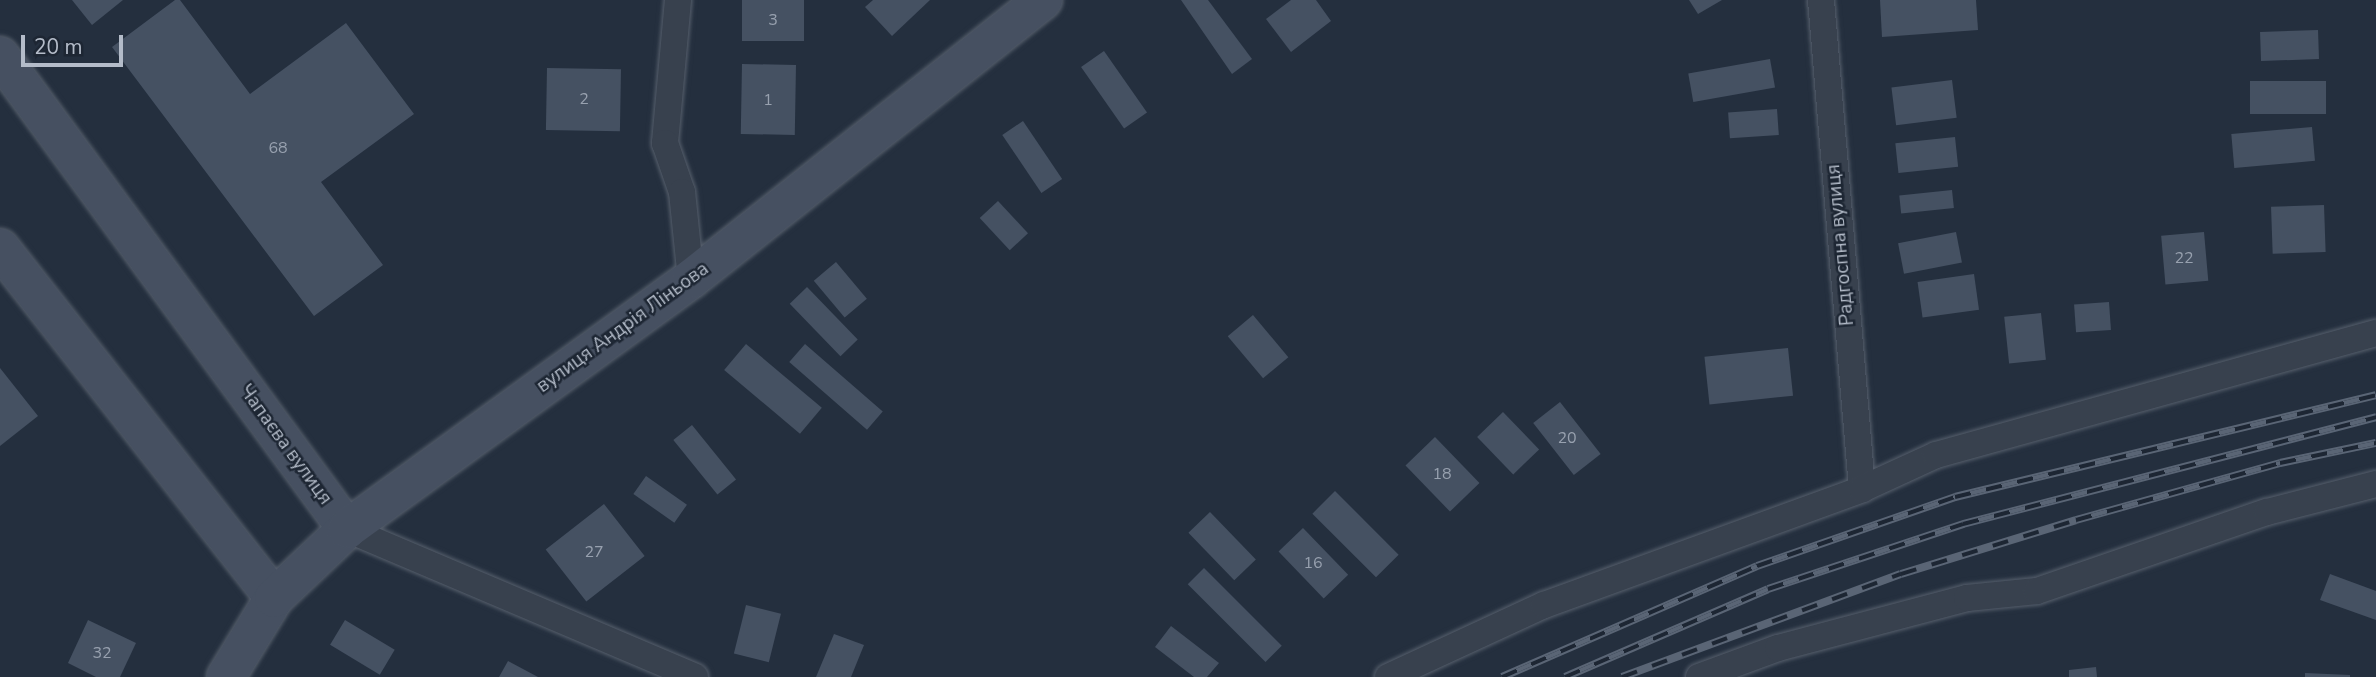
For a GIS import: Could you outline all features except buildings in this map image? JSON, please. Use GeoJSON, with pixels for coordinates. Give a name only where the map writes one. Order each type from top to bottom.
{"type":"FeatureCollection","features":[{"type":"Feature","properties":{"kind":"street"},"geometry":{"type":"LineString","coordinates":[[678,0],[665,143],[682,192],[691,279]]}},
{"type":"Feature","properties":{"kind":"street","name":"вулиця Андрія Ліньова"},"geometry":{"type":"LineString","coordinates":[[226,677],[274,597],[347,529],[691,279],[1043,0]]}},
{"type":"Feature","properties":{"kind":"street","name":"Радгоспна вулиця"},"geometry":{"type":"LineString","coordinates":[[1821,0],[1862,489]]}},
{"type":"Feature","properties":{"kind":"street","name":"Чапаєва вулиця"},"geometry":{"type":"LineString","coordinates":[[0,55],[347,529]]}},
{"type":"Feature","properties":{"kind":"street"},"geometry":{"type":"LineString","coordinates":[[0,248],[274,597]]}},
{"type":"Feature","properties":{"kind":"street"},"geometry":{"type":"LineString","coordinates":[[1388,677],[1544,605],[1862,489],[1936,455],[2376,333]]}},
{"type":"Feature","properties":{"kind":"street"},"geometry":{"type":"LineString","coordinates":[[1699,677],[1778,648],[1967,598],[2036,591],[2267,512],[2376,484]]}},
{"type":"Feature","properties":{"kind":"street"},"geometry":{"type":"LineString","coordinates":[[347,529],[695,677]]}},
{"type":"Feature","properties":{"kind":"railway"},"geometry":{"type":"LineString","coordinates":[[1502,677],[1757,566],[1955,497],[2376,395]]}},
{"type":"Feature","properties":{"kind":"railway"},"geometry":{"type":"LineString","coordinates":[[1565,677],[1768,589],[1963,524],[2376,417]]}},
{"type":"Feature","properties":{"kind":"railway"},"geometry":{"type":"LineString","coordinates":[[1622,677],[1901,574],[2076,520],[2280,463],[2376,443]]}}]}
